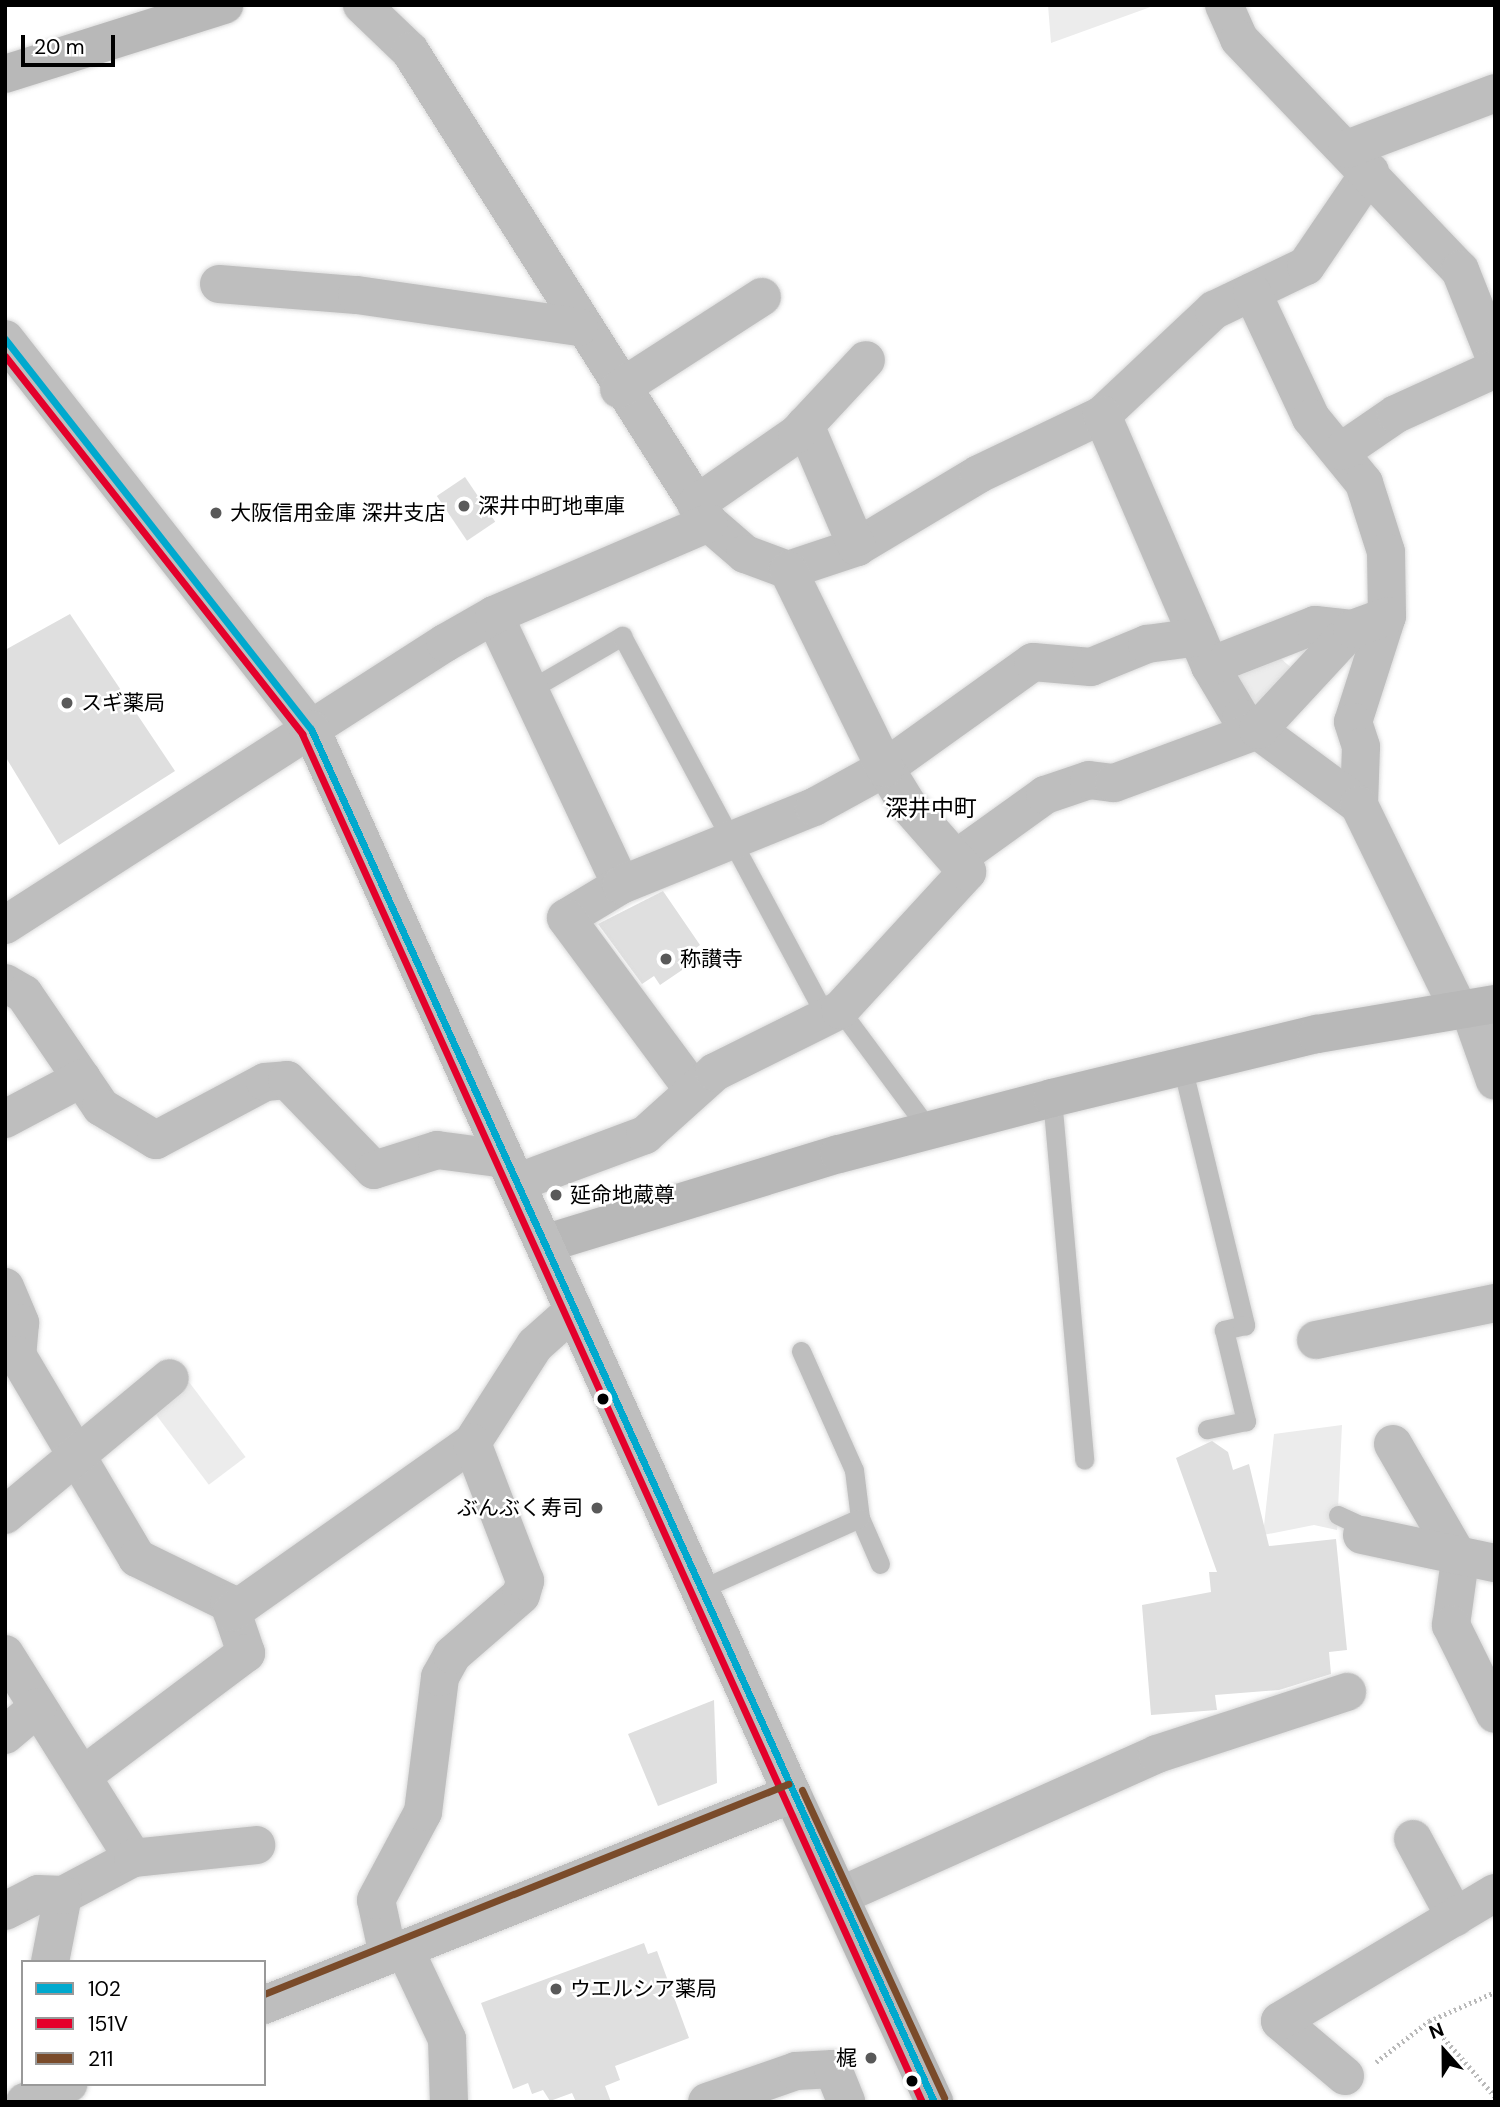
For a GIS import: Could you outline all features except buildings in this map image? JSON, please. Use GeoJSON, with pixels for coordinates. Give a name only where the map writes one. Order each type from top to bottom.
{"type":"FeatureCollection","features":[{"type":"Feature","properties":{"kind":"street"},"geometry":{"type":"LineString","coordinates":[[5,74],[224,5]]}},
{"type":"Feature","properties":{"kind":"street"},"geometry":{"type":"LineString","coordinates":[[362,5],[410,51],[579,327],[702,514],[745,554],[788,570],[857,547],[979,474],[1102,415],[1214,310],[1306,266],[1358,161],[1495,93]]}},
{"type":"Feature","properties":{"kind":"street"},"geometry":{"type":"LineString","coordinates":[[1224,5],[1239,38],[1460,270],[1495,358]]}},
{"type":"Feature","properties":{"kind":"street"},"geometry":{"type":"LineString","coordinates":[[219,284],[357,295],[579,327]]}},
{"type":"Feature","properties":{"kind":"street"},"geometry":{"type":"LineString","coordinates":[[1252,292],[1311,418],[1342,451],[1364,483],[1386,552],[1387,616],[1353,722],[1361,747],[1359,805]]}},
{"type":"Feature","properties":{"kind":"street"},"geometry":{"type":"LineString","coordinates":[[619,389],[762,297]]}},
{"type":"Feature","properties":{"kind":"street"},"geometry":{"type":"LineString","coordinates":[[5,338],[311,729],[934,2102]]}},
{"type":"Feature","properties":{"kind":"street"},"geometry":{"type":"LineString","coordinates":[[5,925],[494,615],[702,514],[805,425],[866,360]]}},
{"type":"Feature","properties":{"kind":"street"},"geometry":{"type":"LineString","coordinates":[[1342,451],[1396,414],[1495,369]]}},
{"type":"Feature","properties":{"kind":"street"},"geometry":{"type":"LineString","coordinates":[[1102,415],[1204,651],[1241,718],[1359,805],[1474,1007],[1495,1081]]}},
{"type":"Feature","properties":{"kind":"street"},"geometry":{"type":"LineString","coordinates":[[805,425],[857,547]]}},
{"type":"Feature","properties":{"kind":"street"},"geometry":{"type":"LineString","coordinates":[[5,983],[24,994],[101,1107],[156,1140],[265,1082],[287,1080],[374,1170],[437,1150],[510,1171],[645,1135],[673,1116],[692,1088],[833,1013],[967,872],[907,804],[885,768],[788,570]]}},
{"type":"Feature","properties":{"kind":"street"},"geometry":{"type":"LineString","coordinates":[[494,615],[621,885]]}},
{"type":"Feature","properties":{"kind":"street"},"geometry":{"type":"LineString","coordinates":[[692,1088],[566,918],[621,885],[735,844],[885,768],[1033,662],[1091,667],[1147,644],[1204,651],[1314,625],[1352,629],[1387,616]]}},
{"type":"Feature","properties":{"kind":"street"},"geometry":{"type":"LineString","coordinates":[[956,859],[1045,795],[1089,780],[1114,783],[1258,730],[1352,629]]}},
{"type":"Feature","properties":{"kind":"street"},"geometry":{"type":"LineString","coordinates":[[544,1244],[929,1130],[1052,1098],[1135,1087],[1182,1066],[1474,1007]]}},
{"type":"Feature","properties":{"kind":"street"},"geometry":{"type":"LineString","coordinates":[[5,1119],[82,1078]]}},
{"type":"Feature","properties":{"kind":"street"},"geometry":{"type":"LineString","coordinates":[[5,1287],[20,1323],[17,1355],[137,1559],[229,1603],[246,1653],[82,1776]]}},
{"type":"Feature","properties":{"kind":"street"},"geometry":{"type":"LineString","coordinates":[[1315,1340],[1495,1303]]}},
{"type":"Feature","properties":{"kind":"street"},"geometry":{"type":"LineString","coordinates":[[232,1612],[472,1443],[535,1345],[574,1310]]}},
{"type":"Feature","properties":{"kind":"street"},"geometry":{"type":"LineString","coordinates":[[5,1515],[170,1378]]}},
{"type":"Feature","properties":{"kind":"street"},"geometry":{"type":"LineString","coordinates":[[449,2102],[447,2039],[396,1951],[376,1900],[423,1812],[440,1677],[452,1656],[520,1595],[524,1581],[472,1443]]}},
{"type":"Feature","properties":{"kind":"street"},"geometry":{"type":"LineString","coordinates":[[1393,1444],[1477,1561]]}},
{"type":"Feature","properties":{"kind":"street"},"geometry":{"type":"LineString","coordinates":[[1350,1525],[1477,1561]]}},
{"type":"Feature","properties":{"kind":"street"},"geometry":{"type":"LineString","coordinates":[[1477,1561],[1451,1625],[1495,1714]]}},
{"type":"Feature","properties":{"kind":"street"},"geometry":{"type":"LineString","coordinates":[[5,1654],[133,1858]]}},
{"type":"Feature","properties":{"kind":"street"},"geometry":{"type":"LineString","coordinates":[[842,1895],[1157,1754],[1348,1692]]}},
{"type":"Feature","properties":{"kind":"street"},"geometry":{"type":"LineString","coordinates":[[5,1735],[38,1707]]}},
{"type":"Feature","properties":{"kind":"street"},"geometry":{"type":"LineString","coordinates":[[266,2004],[792,1794]]}},
{"type":"Feature","properties":{"kind":"street"},"geometry":{"type":"LineString","coordinates":[[1413,1839],[1455,1917]]}},
{"type":"Feature","properties":{"kind":"street"},"geometry":{"type":"LineString","coordinates":[[5,1911],[38,1894],[63,1895],[133,1858],[256,1844]]}},
{"type":"Feature","properties":{"kind":"street"},"geometry":{"type":"LineString","coordinates":[[1345,2076],[1280,2021],[1495,1893]]}},
{"type":"Feature","properties":{"kind":"street"},"geometry":{"type":"LineString","coordinates":[[50,1960],[63,1895]]}},
{"type":"Feature","properties":{"kind":"street"},"geometry":{"type":"LineString","coordinates":[[707,2102],[796,2071],[833,2069],[846,2102]]}},
{"type":"Feature","properties":{"kind":"street"},"geometry":{"type":"LineString","coordinates":[[28,2095],[61,2086]]}},
{"type":"Feature","properties":{"kind":"lane"},"geometry":{"type":"LineString","coordinates":[[529,690],[622,636],[735,844],[833,1013],[929,1130]]}},
{"type":"Feature","properties":{"kind":"lane"},"geometry":{"type":"LineString","coordinates":[[1182,1066],[1245,1325],[1224,1330],[1246,1421],[1207,1429]]}},
{"type":"Feature","properties":{"kind":"lane"},"geometry":{"type":"LineString","coordinates":[[1052,1098],[1084,1460]]}},
{"type":"Feature","properties":{"kind":"lane"},"geometry":{"type":"LineString","coordinates":[[801,1351],[854,1470],[860,1518],[880,1564]]}},
{"type":"Feature","properties":{"kind":"lane"},"geometry":{"type":"LineString","coordinates":[[701,1589],[860,1518]]}},
{"type":"Feature","properties":{"kind":"path"},"geometry":{"type":"LineString","coordinates":[[1345,2076],[1375,2062],[1429,2021],[1495,1992]]}},
{"type":"Feature","properties":{"kind":"path"},"geometry":{"type":"LineString","coordinates":[[1429,2021],[1495,2096]]}},
{"type":"Feature","properties":{"kind":"shaded area"},"geometry":{"type":"Polygon","coordinates":[[[1048,5],[1156,5],[1051,43],[1048,5]]]}},
{"type":"Feature","properties":{"kind":"shaded area"},"geometry":{"type":"Polygon","coordinates":[[[1277,655],[1297,673],[1255,711],[1224,674],[1277,655]]]}},
{"type":"Feature","properties":{"kind":"shaded area"},"geometry":{"type":"Polygon","coordinates":[[[189,1382],[246,1457],[209,1485],[152,1410],[189,1382]]]}},
{"type":"Feature","properties":{"kind":"shaded area"},"geometry":{"type":"Polygon","coordinates":[[[1342,1425],[1337,1530],[1314,1525],[1263,1535],[1274,1434],[1342,1425]]]}},
{"type":"Feature","properties":{"kind":"transit line","name":"102"},"geometry":{"type":"LineString","coordinates":[[5,339],[311,729],[934,2102]]}},
{"type":"Feature","properties":{"kind":"transit line","name":"151V"},"geometry":{"type":"LineString","coordinates":[[5,356],[302,734],[922,2102]]}},
{"type":"Feature","properties":{"kind":"transit line","name":"211"},"geometry":{"type":"LineString","coordinates":[[266,1993],[788,1784]]}},
{"type":"Feature","properties":{"kind":"transit line","name":"211"},"geometry":{"type":"LineString","coordinates":[[802,1790],[944,2098]]}},
{"type":"Feature","properties":{"kind":"place","name":"深井中町地車庫"},"geometry":{"type":"Point","coordinates":[464,506]}},
{"type":"Feature","properties":{"kind":"place","name":"大阪信用金庫 深井支店"},"geometry":{"type":"Point","coordinates":[216,513]}},
{"type":"Feature","properties":{"kind":"place","name":"スギ薬局"},"geometry":{"type":"Point","coordinates":[67,703]}},
{"type":"Feature","properties":{"kind":"place","name":"称讃寺"},"geometry":{"type":"Point","coordinates":[666,959]}},
{"type":"Feature","properties":{"kind":"place","name":"延命地蔵尊"},"geometry":{"type":"Point","coordinates":[556,1195]}},
{"type":"Feature","properties":{"kind":"place","name":"ぶんぶく寿司"},"geometry":{"type":"Point","coordinates":[597,1508]}},
{"type":"Feature","properties":{"kind":"place","name":"ウエルシア薬局"},"geometry":{"type":"Point","coordinates":[556,1989]}},
{"type":"Feature","properties":{"kind":"place","name":"梶"},"geometry":{"type":"Point","coordinates":[871,2058]}},
{"type":"Feature","properties":{"kind":"district","name":"深井中町"},"geometry":{"type":"Point","coordinates":[931,808]}}]}
